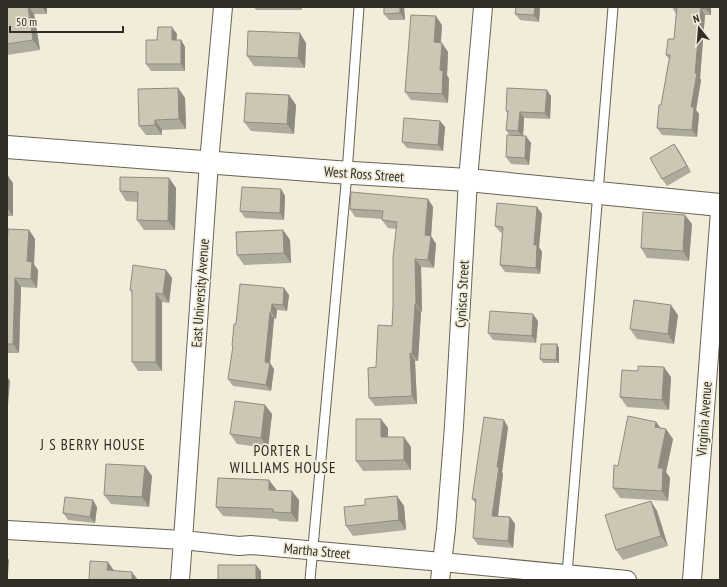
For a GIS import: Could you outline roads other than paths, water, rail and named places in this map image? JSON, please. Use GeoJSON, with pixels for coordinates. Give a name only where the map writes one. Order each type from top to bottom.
{"type":"FeatureCollection","features":[{"type":"Feature","properties":{"kind":"street","name":"East University Avenue"},"geometry":{"type":"LineString","coordinates":[[180,580],[209,162],[222,7]]}},
{"type":"Feature","properties":{"kind":"street","name":"Cynisca Street"},"geometry":{"type":"LineString","coordinates":[[440,580],[446,529],[454,426],[468,180],[484,7]]}},
{"type":"Feature","properties":{"kind":"street","name":"West Ross Street"},"geometry":{"type":"LineString","coordinates":[[7,147],[347,173],[468,180],[720,204]]}},
{"type":"Feature","properties":{"kind":"street","name":"Virginia Avenue"},"geometry":{"type":"LineString","coordinates":[[692,580],[720,211]]}},
{"type":"Feature","properties":{"kind":"street","name":"Martha Street"},"geometry":{"type":"LineString","coordinates":[[7,530],[183,540],[239,546],[251,545],[627,580]]}},
{"type":"Feature","properties":{"kind":"lane"},"geometry":{"type":"LineString","coordinates":[[310,580],[347,173],[359,7]]}},
{"type":"Feature","properties":{"kind":"lane"},"geometry":{"type":"LineString","coordinates":[[567,574],[613,7]]}},
{"type":"Feature","properties":{"kind":"district","name":"J S BERRY HOUSE"},"geometry":{"type":"Point","coordinates":[93,444]}},
{"type":"Feature","properties":{"kind":"district","name":"PORTER L WILLIAMS HOUSE"},"geometry":{"type":"Point","coordinates":[283,458]}}]}
